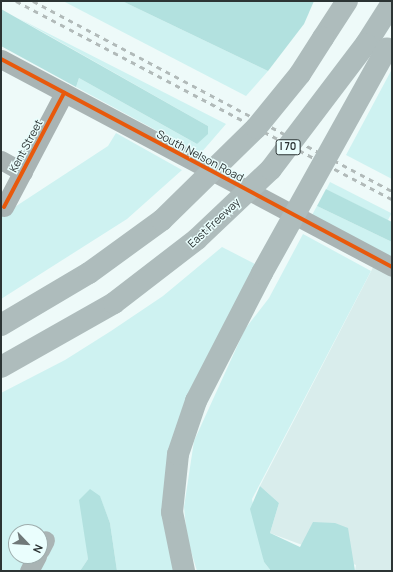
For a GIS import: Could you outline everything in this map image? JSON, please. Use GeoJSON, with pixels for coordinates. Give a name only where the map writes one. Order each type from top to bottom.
{"type":"FeatureCollection","features":[{"type":"Feature","properties":{"kind":"highway"},"geometry":{"type":"LineString","coordinates":[[1,325],[89,273],[162,220],[256,128],[300,74],[347,1]]}},
{"type":"Feature","properties":{"kind":"highway","name":"East Freeway"},"geometry":{"type":"LineString","coordinates":[[1,368],[114,303],[197,239],[271,169],[382,40],[392,3]]}},
{"type":"Feature","properties":{"kind":"highway"},"geometry":{"type":"LineString","coordinates":[[184,571],[172,512],[178,454],[196,401],[382,40]]}},
{"type":"Feature","properties":{"kind":"street","name":"South Nelson Road"},"geometry":{"type":"LineString","coordinates":[[1,59],[392,268]]}},
{"type":"Feature","properties":{"kind":"street","name":"Kent Street"},"geometry":{"type":"LineString","coordinates":[[4,207],[64,93]]}},
{"type":"Feature","properties":{"kind":"street"},"geometry":{"type":"LineString","coordinates":[[1,160],[23,172]]}},
{"type":"Feature","properties":{"kind":"shaded area"},"geometry":{"type":"Polygon","coordinates":[[[63,1],[122,1],[268,71],[246,96],[63,1]]]}},
{"type":"Feature","properties":{"kind":"shaded area"},"geometry":{"type":"Polygon","coordinates":[[[122,1],[314,1],[304,24],[268,71],[122,1]]]}},
{"type":"Feature","properties":{"kind":"shaded area"},"geometry":{"type":"Polygon","coordinates":[[[1,9],[208,126],[208,134],[197,144],[79,78],[76,87],[1,46],[1,9]]]}},
{"type":"Feature","properties":{"kind":"shaded area"},"geometry":{"type":"Polygon","coordinates":[[[18,18],[226,124],[200,154],[76,87],[79,78],[197,144],[208,126],[18,18]]]}},
{"type":"Feature","properties":{"kind":"shaded area"},"geometry":{"type":"Polygon","coordinates":[[[392,69],[392,179],[346,155],[392,69]]]}},
{"type":"Feature","properties":{"kind":"shaded area"},"geometry":{"type":"Polygon","coordinates":[[[116,133],[182,170],[127,219],[1,299],[1,216],[108,146],[116,133]]]}},
{"type":"Feature","properties":{"kind":"shaded area"},"geometry":{"type":"Polygon","coordinates":[[[330,182],[391,213],[388,220],[326,189],[330,182]]]}},
{"type":"Feature","properties":{"kind":"shaded area"},"geometry":{"type":"Polygon","coordinates":[[[326,189],[392,222],[392,242],[317,206],[326,189]]]}},
{"type":"Feature","properties":{"kind":"shaded area"},"geometry":{"type":"Polygon","coordinates":[[[317,206],[392,242],[392,258],[312,215],[317,206]]]}},
{"type":"Feature","properties":{"kind":"shaded area"},"geometry":{"type":"Polygon","coordinates":[[[303,234],[371,271],[252,499],[264,562],[271,571],[197,571],[187,538],[184,507],[194,441],[245,329],[269,298],[303,234]]]}},
{"type":"Feature","properties":{"kind":"shaded area"},"geometry":{"type":"Polygon","coordinates":[[[222,247],[257,265],[183,417],[177,571],[117,571],[110,523],[100,497],[86,535],[88,559],[80,571],[1,571],[1,393],[65,360],[163,296],[222,247]]]}},
{"type":"Feature","properties":{"kind":"shaded area"},"geometry":{"type":"Polygon","coordinates":[[[381,252],[392,258],[392,571],[355,571],[356,565],[270,533],[279,503],[260,486],[381,252]]]}},
{"type":"Feature","properties":{"kind":"shaded area"},"geometry":{"type":"Polygon","coordinates":[[[260,486],[279,503],[270,533],[300,547],[313,522],[335,523],[348,528],[355,571],[271,571],[264,562],[250,509],[260,486]]]}},
{"type":"Feature","properties":{"kind":"shaded area"},"geometry":{"type":"Polygon","coordinates":[[[90,489],[100,496],[110,523],[117,571],[80,571],[88,559],[79,500],[90,489]]]}},
{"type":"Feature","properties":{"kind":"railway"},"geometry":{"type":"LineString","coordinates":[[16,1],[392,199]]}},
{"type":"Feature","properties":{"kind":"railway"},"geometry":{"type":"LineString","coordinates":[[33,1],[392,191]]}},
{"type":"Feature","properties":{"kind":"cycle path"},"geometry":{"type":"LineString","coordinates":[[1,59],[392,267]]}},
{"type":"Feature","properties":{"kind":"cycle path"},"geometry":{"type":"LineString","coordinates":[[4,207],[64,93]]}}]}
